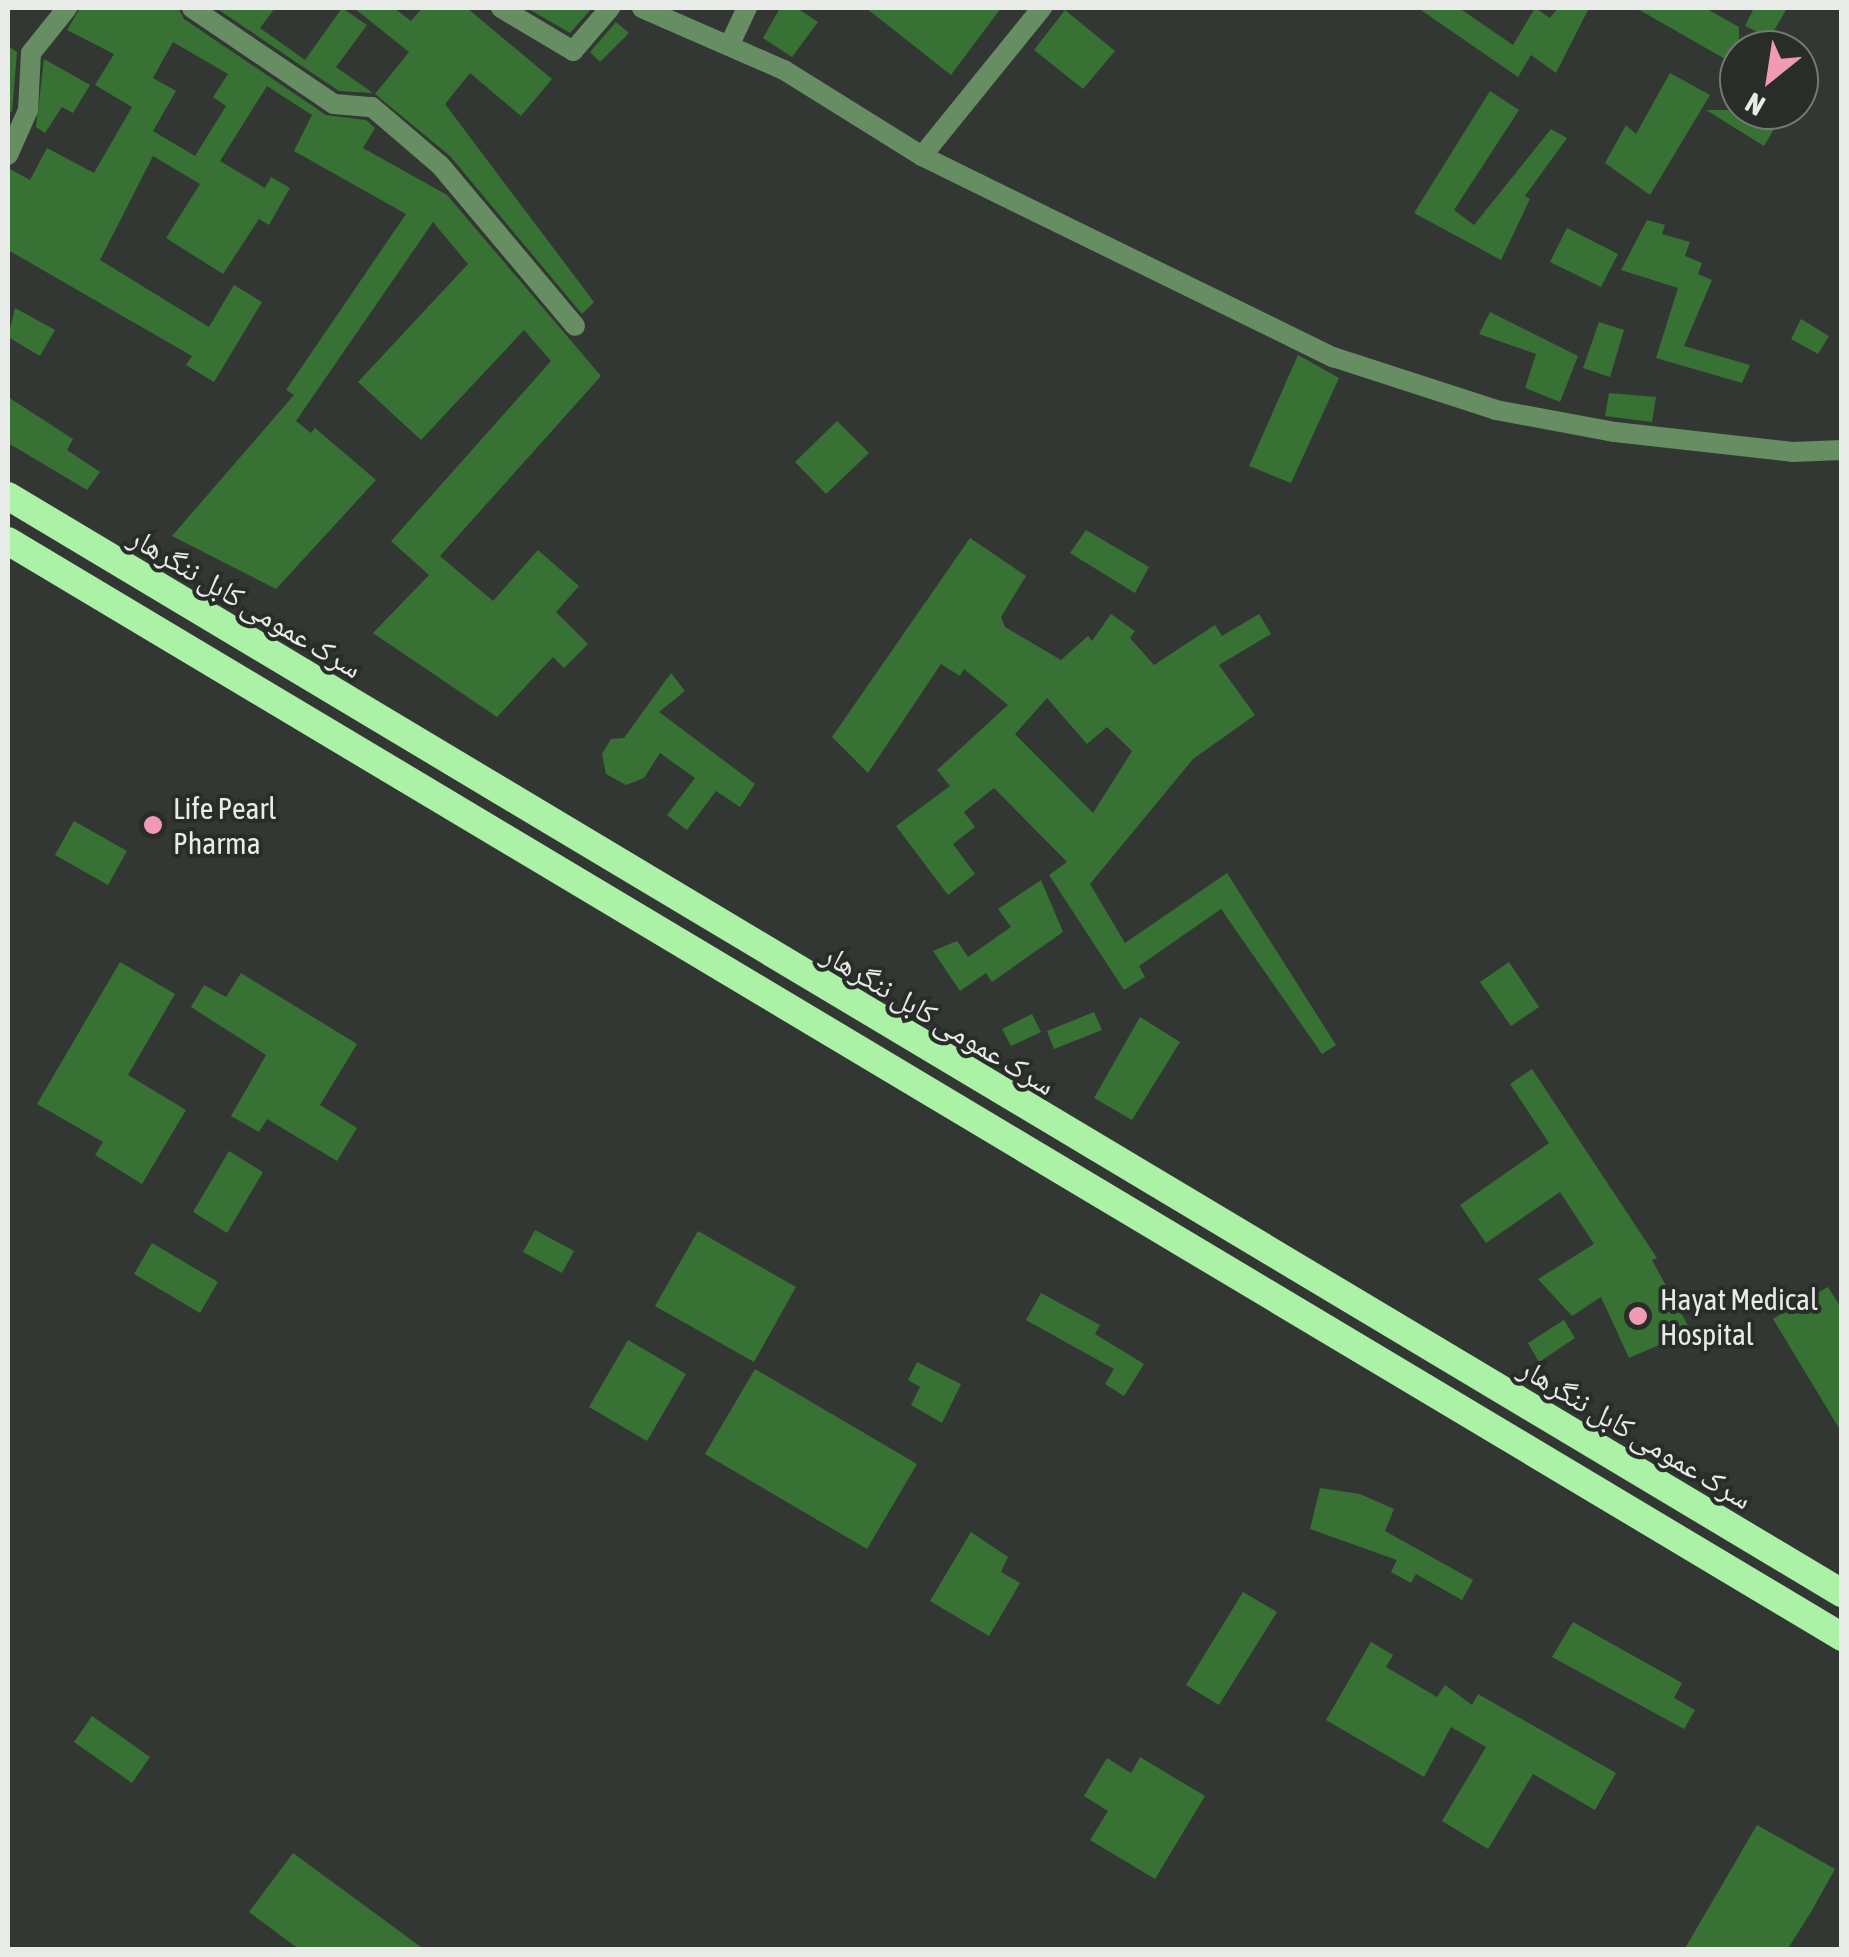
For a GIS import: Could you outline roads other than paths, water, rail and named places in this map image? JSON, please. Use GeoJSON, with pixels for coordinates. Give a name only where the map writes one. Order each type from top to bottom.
{"type":"FeatureCollection","features":[{"type":"Feature","properties":{"kind":"highway","name":"سرک عمومی کابل ننگرهار"},"geometry":{"type":"LineString","coordinates":[[8,496],[809,980],[1842,1592]]}},
{"type":"Feature","properties":{"kind":"highway"},"geometry":{"type":"LineString","coordinates":[[8,541],[1842,1637]]}},
{"type":"Feature","properties":{"kind":"highway"},"geometry":{"type":"LineString","coordinates":[[287,708],[305,675]]}},
{"type":"Feature","properties":{"kind":"highway"},"geometry":{"type":"LineString","coordinates":[[790,1010],[809,980]]}},
{"type":"Feature","properties":{"kind":"highway"},"geometry":{"type":"LineString","coordinates":[[1384,1364],[1401,1331]]}},
{"type":"Feature","properties":{"kind":"highway"},"geometry":{"type":"LineString","coordinates":[[1784,1604],[1803,1570]]}},
{"type":"Feature","properties":{"kind":"street"},"geometry":{"type":"LineString","coordinates":[[8,154],[28,110],[31,53],[67,8]]}},
{"type":"Feature","properties":{"kind":"street"},"geometry":{"type":"LineString","coordinates":[[192,8],[334,104],[372,107],[440,165],[575,326]]}},
{"type":"Feature","properties":{"kind":"street"},"geometry":{"type":"LineString","coordinates":[[501,8],[574,51],[610,8]]}},
{"type":"Feature","properties":{"kind":"street"},"geometry":{"type":"LineString","coordinates":[[642,8],[730,44],[922,156],[1333,357],[1496,410],[1615,432],[1792,452],[1842,450]]}},
{"type":"Feature","properties":{"kind":"street"},"geometry":{"type":"LineString","coordinates":[[730,44],[746,8]]}},
{"type":"Feature","properties":{"kind":"street"},"geometry":{"type":"LineString","coordinates":[[922,156],[1042,8]]}},
{"type":"Feature","properties":{"kind":"place","name":"Life Pearl Pharma"},"geometry":{"type":"Point","coordinates":[153,825]}},
{"type":"Feature","properties":{"kind":"place","name":"Hayat Medical Hospital"},"geometry":{"type":"Point","coordinates":[1638,1316]}}]}
